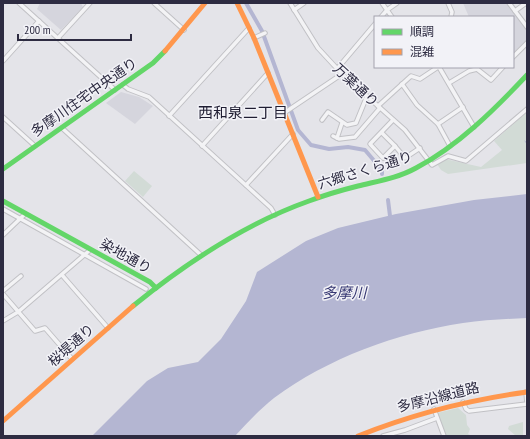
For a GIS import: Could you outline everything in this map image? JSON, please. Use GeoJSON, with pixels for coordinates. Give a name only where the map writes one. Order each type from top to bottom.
{"type":"FeatureCollection","features":[{"type":"Feature","properties":{"kind":"street"},"geometry":{"type":"LineString","coordinates":[[19,3],[115,90]]}},
{"type":"Feature","properties":{"kind":"street"},"geometry":{"type":"LineString","coordinates":[[58,38],[88,5],[83,3]]}},
{"type":"Feature","properties":{"kind":"street"},"geometry":{"type":"LineString","coordinates":[[154,3],[184,30]]}},
{"type":"Feature","properties":{"kind":"street","name":"多摩川住宅中央通り"},"geometry":{"type":"LineString","coordinates":[[3,169],[123,85],[158,58],[184,30],[205,3]]}},
{"type":"Feature","properties":{"kind":"street"},"geometry":{"type":"LineString","coordinates":[[237,3],[286,112],[293,134],[318,197]]}},
{"type":"Feature","properties":{"kind":"street","name":"万葉通り"},"geometry":{"type":"LineString","coordinates":[[290,3],[318,48],[342,74],[412,137],[429,161]]}},
{"type":"Feature","properties":{"kind":"street"},"geometry":{"type":"LineString","coordinates":[[294,10],[304,3]]}},
{"type":"Feature","properties":{"kind":"street"},"geometry":{"type":"LineString","coordinates":[[382,3],[391,16]]}},
{"type":"Feature","properties":{"kind":"street"},"geometry":{"type":"LineString","coordinates":[[382,16],[387,10],[397,3]]}},
{"type":"Feature","properties":{"kind":"street"},"geometry":{"type":"LineString","coordinates":[[451,16],[452,12],[448,4],[454,3]]}},
{"type":"Feature","properties":{"kind":"street"},"geometry":{"type":"LineString","coordinates":[[509,3],[527,27]]}},
{"type":"Feature","properties":{"kind":"street"},"geometry":{"type":"LineString","coordinates":[[515,11],[526,3]]}},
{"type":"Feature","properties":{"kind":"street"},"geometry":{"type":"LineString","coordinates":[[3,61],[39,21]]}},
{"type":"Feature","properties":{"kind":"street"},"geometry":{"type":"LineString","coordinates":[[337,69],[374,25]]}},
{"type":"Feature","properties":{"kind":"street"},"geometry":{"type":"LineString","coordinates":[[169,116],[249,28]]}},
{"type":"Feature","properties":{"kind":"street"},"geometry":{"type":"LineString","coordinates":[[254,38],[263,34]]}},
{"type":"Feature","properties":{"kind":"street"},"geometry":{"type":"LineString","coordinates":[[514,56],[527,43]]}},
{"type":"Feature","properties":{"kind":"street"},"geometry":{"type":"LineString","coordinates":[[342,123],[335,137],[355,137],[379,107],[410,76],[420,79],[436,68]]}},
{"type":"Feature","properties":{"kind":"street"},"geometry":{"type":"LineString","coordinates":[[439,68],[450,82],[474,127]]}},
{"type":"Feature","properties":{"kind":"street"},"geometry":{"type":"LineString","coordinates":[[450,82],[469,71],[477,69],[491,80],[502,68]]}},
{"type":"Feature","properties":{"kind":"street"},"geometry":{"type":"LineString","coordinates":[[202,146],[268,73]]}},
{"type":"Feature","properties":{"kind":"street"},"geometry":{"type":"LineString","coordinates":[[286,112],[342,74]]}},
{"type":"Feature","properties":{"kind":"street","name":"六郷さくら通り"},"geometry":{"type":"LineString","coordinates":[[275,215],[318,197],[406,173],[429,161],[494,110],[527,75]]}},
{"type":"Feature","properties":{"kind":"street"},"geometry":{"type":"LineString","coordinates":[[402,84],[417,105],[438,124],[450,146]]}},
{"type":"Feature","properties":{"kind":"street"},"geometry":{"type":"LineString","coordinates":[[123,85],[128,89],[148,97],[271,208],[275,215]]}},
{"type":"Feature","properties":{"kind":"street"},"geometry":{"type":"LineString","coordinates":[[322,120],[328,112],[342,123],[350,125],[356,122],[366,96]]}},
{"type":"Feature","properties":{"kind":"street"},"geometry":{"type":"LineString","coordinates":[[438,124],[463,107]]}},
{"type":"Feature","properties":{"kind":"street"},"geometry":{"type":"LineString","coordinates":[[429,161],[432,165],[448,156],[466,161],[527,109]]}},
{"type":"Feature","properties":{"kind":"street"},"geometry":{"type":"LineString","coordinates":[[3,117],[35,146]]}},
{"type":"Feature","properties":{"kind":"street"},"geometry":{"type":"LineString","coordinates":[[394,120],[370,144],[383,158],[396,146]]}},
{"type":"Feature","properties":{"kind":"street"},"geometry":{"type":"LineString","coordinates":[[62,128],[201,255]]}},
{"type":"Feature","properties":{"kind":"street"},"geometry":{"type":"LineString","coordinates":[[382,132],[396,146],[405,158],[420,148]]}},
{"type":"Feature","properties":{"kind":"street"},"geometry":{"type":"LineString","coordinates":[[246,185],[293,134]]}},
{"type":"Feature","properties":{"kind":"street","name":"染地通り"},"geometry":{"type":"LineString","coordinates":[[3,201],[150,282],[156,288],[201,255],[237,234],[275,215]]}},
{"type":"Feature","properties":{"kind":"street"},"geometry":{"type":"LineString","coordinates":[[3,209],[146,289]]}},
{"type":"Feature","properties":{"kind":"street"},"geometry":{"type":"LineString","coordinates":[[3,235],[26,214]]}},
{"type":"Feature","properties":{"kind":"street"},"geometry":{"type":"LineString","coordinates":[[3,321],[18,312],[90,250]]}},
{"type":"Feature","properties":{"kind":"street"},"geometry":{"type":"LineString","coordinates":[[62,275],[108,328]]}},
{"type":"Feature","properties":{"kind":"street"},"geometry":{"type":"LineString","coordinates":[[21,276],[3,292],[35,331],[45,328],[72,359]]}},
{"type":"Feature","properties":{"kind":"street","name":"桜堤通り"},"geometry":{"type":"LineString","coordinates":[[3,421],[72,359],[156,288]]}},
{"type":"Feature","properties":{"kind":"street"},"geometry":{"type":"LineString","coordinates":[[463,402],[466,409],[469,411],[527,404],[527,392]]}},
{"type":"Feature","properties":{"kind":"street","name":"多摩沿線道路"},"geometry":{"type":"LineString","coordinates":[[358,436],[396,420],[434,409],[463,402],[527,392]]}},
{"type":"Feature","properties":{"kind":"street"},"geometry":{"type":"LineString","coordinates":[[434,409],[436,418],[444,436]]}},
{"type":"Feature","properties":{"kind":"street"},"geometry":{"type":"LineString","coordinates":[[383,436],[405,430],[436,418]]}},
{"type":"Feature","properties":{"kind":"shaded area"},"geometry":{"type":"Polygon","coordinates":[[[40,3],[81,3],[83,7],[61,30],[37,9],[40,3]]]}},
{"type":"Feature","properties":{"kind":"shaded area"},"geometry":{"type":"Polygon","coordinates":[[[463,3],[507,3],[527,29],[527,41],[514,53],[514,16],[469,16],[463,3]]]}},
{"type":"Feature","properties":{"kind":"shaded area"},"geometry":{"type":"Polygon","coordinates":[[[121,92],[139,97],[153,106],[135,124],[106,103],[121,92]]]}},
{"type":"Feature","properties":{"kind":"shaded area"},"geometry":{"type":"Polygon","coordinates":[[[527,112],[527,163],[448,174],[441,170],[437,164],[445,159],[481,167],[502,150],[494,141],[527,112]]]}},
{"type":"Feature","properties":{"kind":"shaded area"},"geometry":{"type":"Polygon","coordinates":[[[134,171],[152,186],[143,197],[125,181],[134,171]]]}},
{"type":"Feature","properties":{"kind":"shaded area"},"geometry":{"type":"Polygon","coordinates":[[[458,408],[466,415],[467,425],[470,429],[468,434],[472,436],[446,436],[437,413],[458,408]]]}},
{"type":"Feature","properties":{"kind":"shaded area"},"geometry":{"type":"Polygon","coordinates":[[[523,422],[523,436],[516,436],[508,429],[509,426],[523,422]]]}},
{"type":"Feature","properties":{"kind":"water","name":"多摩川"},"geometry":{"type":"Polygon","coordinates":[[[527,194],[527,318],[479,321],[438,327],[413,333],[364,349],[317,371],[274,398],[235,436],[92,436],[147,381],[168,368],[198,362],[221,339],[246,301],[257,272],[306,241],[338,228],[396,214],[474,200],[527,194]]]}},
{"type":"Feature","properties":{"kind":"waterway"},"geometry":{"type":"LineString","coordinates":[[246,3],[262,31],[298,130],[311,145],[329,149],[348,147],[365,150],[382,170],[382,174]]}},
{"type":"Feature","properties":{"kind":"waterway"},"geometry":{"type":"LineString","coordinates":[[388,200],[390,216]]}},
{"type":"Feature","properties":{"kind":"traffic: fast"},"geometry":{"type":"LineString","coordinates":[[3,169],[153,63],[165,51]]}},
{"type":"Feature","properties":{"kind":"traffic: fast"},"geometry":{"type":"LineString","coordinates":[[133,306],[153,290],[216,246],[262,221],[285,210],[321,197],[346,189],[388,179],[416,168],[461,138],[502,101],[527,75]]}},
{"type":"Feature","properties":{"kind":"traffic: fast"},"geometry":{"type":"LineString","coordinates":[[3,201],[150,282],[156,288]]}},
{"type":"Feature","properties":{"kind":"traffic: slow"},"geometry":{"type":"LineString","coordinates":[[165,51],[205,3]]}},
{"type":"Feature","properties":{"kind":"traffic: slow"},"geometry":{"type":"LineString","coordinates":[[237,3],[254,38],[318,197]]}},
{"type":"Feature","properties":{"kind":"traffic: slow"},"geometry":{"type":"LineString","coordinates":[[3,421],[133,306]]}},
{"type":"Feature","properties":{"kind":"traffic: slow"},"geometry":{"type":"LineString","coordinates":[[358,436],[399,421],[441,409],[483,399],[527,392]]}},
{"type":"Feature","properties":{"kind":"district","name":"西和泉二丁目"},"geometry":{"type":"Point","coordinates":[243,112]}}]}
